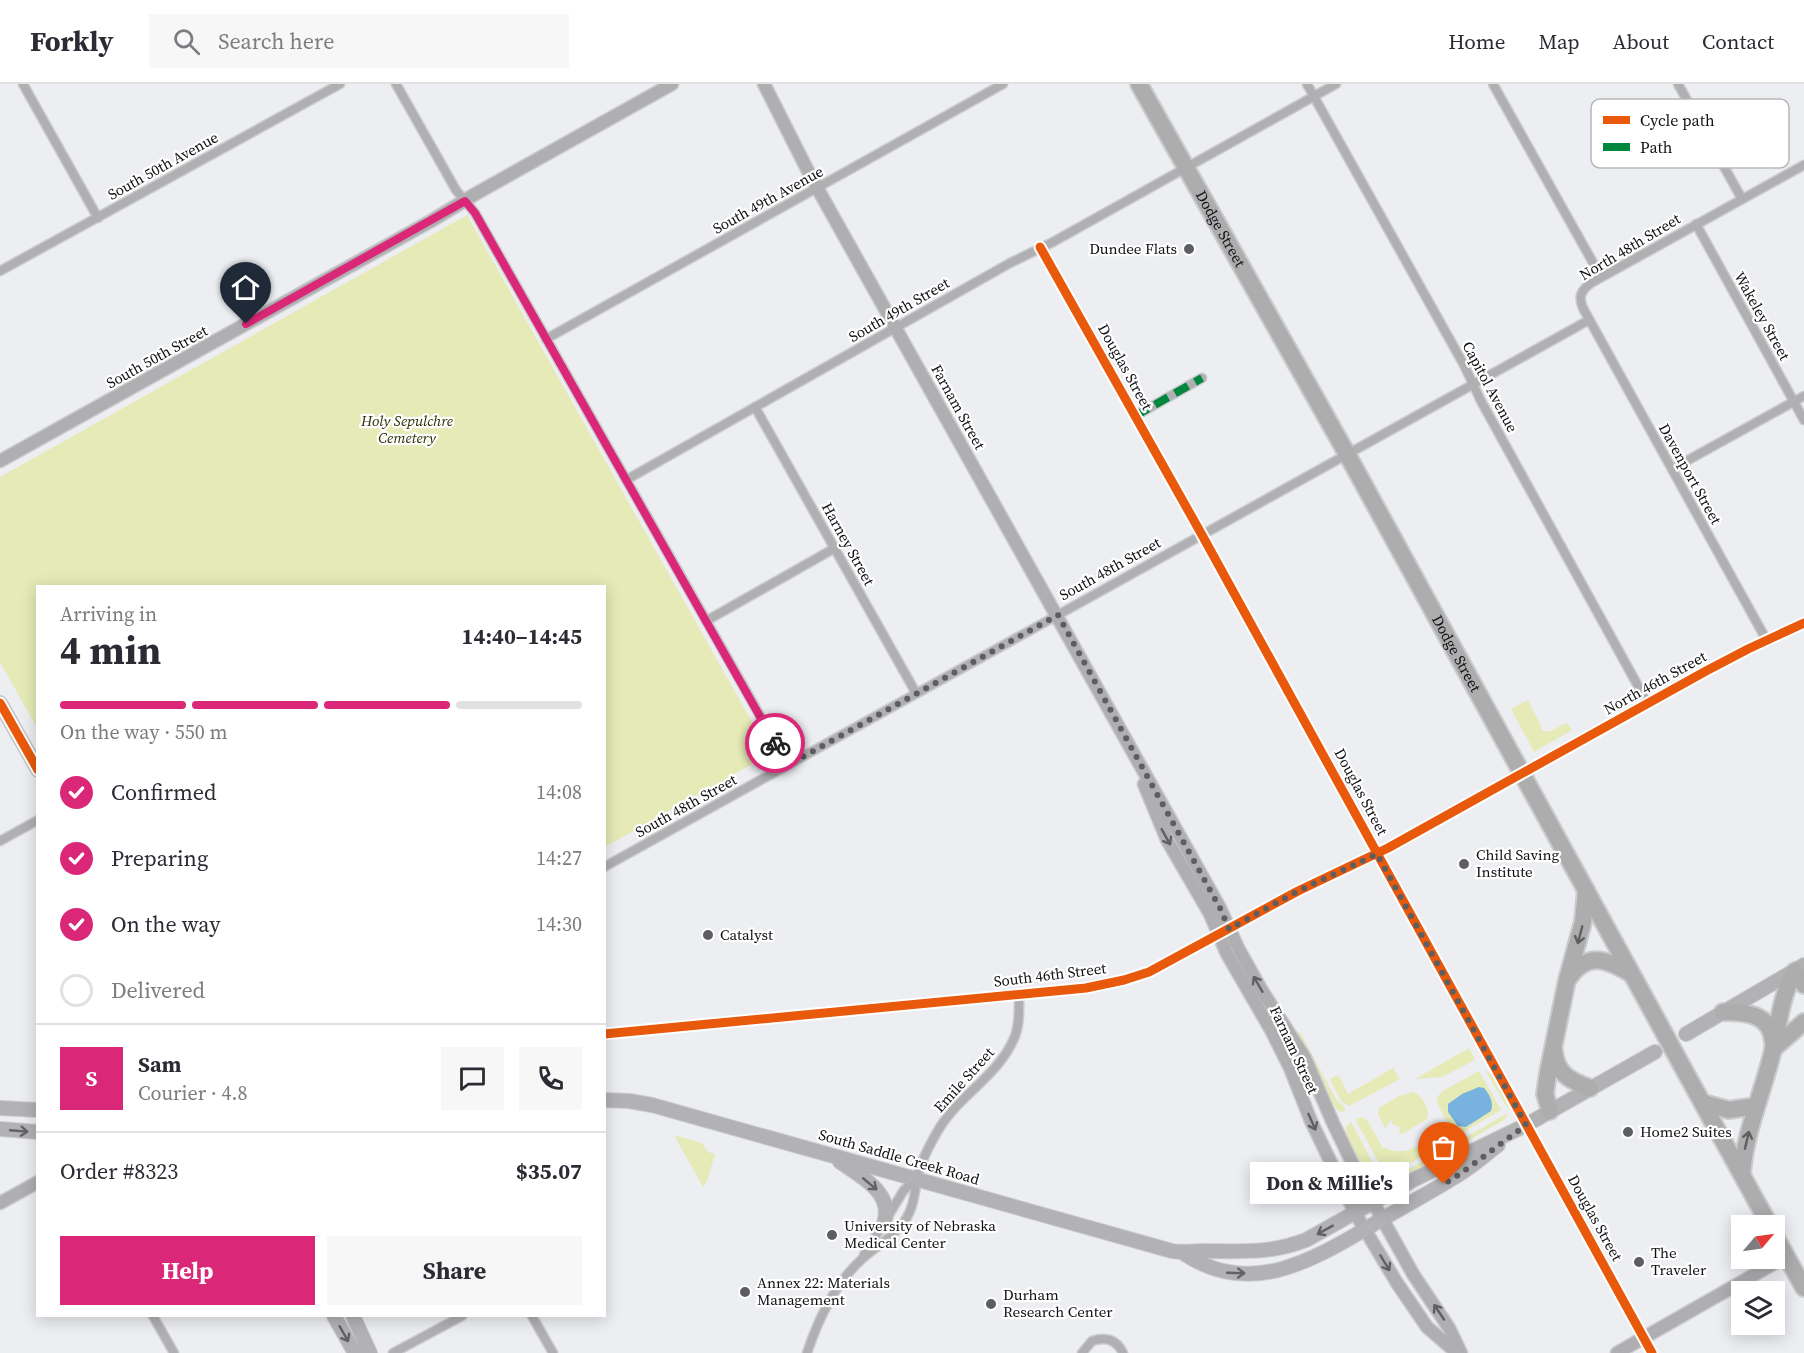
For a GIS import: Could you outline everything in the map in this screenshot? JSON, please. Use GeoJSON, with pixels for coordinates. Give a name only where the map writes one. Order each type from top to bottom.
{"type":"FeatureCollection","features":[{"type":"Feature","properties":{"kind":"highway","name":"Dodge Street"},"geometry":{"type":"LineString","coordinates":[[1139,84],[1347,454],[1764,1215]]}},
{"type":"Feature","properties":{"kind":"highway"},"geometry":{"type":"LineString","coordinates":[[1550,1111],[1546,1090],[1553,1044],[1583,922],[1586,889]]}},
{"type":"Feature","properties":{"kind":"highway"},"geometry":{"type":"LineString","coordinates":[[1567,980],[1577,968],[1590,961],[1598,960],[1610,962],[1632,974]]}},
{"type":"Feature","properties":{"kind":"highway"},"geometry":{"type":"LineString","coordinates":[[1799,968],[1804,985]]}},
{"type":"Feature","properties":{"kind":"highway"},"geometry":{"type":"LineString","coordinates":[[1742,1174],[1745,1144],[1773,1049],[1785,990],[1799,968]]}},
{"type":"Feature","properties":{"kind":"highway"},"geometry":{"type":"LineString","coordinates":[[1723,1012],[1747,1013],[1761,1019],[1771,1032],[1773,1049]]}},
{"type":"Feature","properties":{"kind":"highway"},"geometry":{"type":"LineString","coordinates":[[1773,1049],[1803,1024]]}},
{"type":"Feature","properties":{"kind":"highway"},"geometry":{"type":"LineString","coordinates":[[1553,1044],[1556,1061],[1564,1075],[1590,1088]]}},
{"type":"Feature","properties":{"kind":"highway"},"geometry":{"type":"LineString","coordinates":[[1703,1102],[1729,1110],[1756,1106]]}},
{"type":"Feature","properties":{"kind":"highway"},"geometry":{"type":"LineString","coordinates":[[1785,1253],[1804,1288]]}},
{"type":"Feature","properties":{"kind":"main road","name":"South 50th Street"},"geometry":{"type":"LineString","coordinates":[[0,461],[672,84]]}},
{"type":"Feature","properties":{"kind":"main road","name":"Farnam Street"},"geometry":{"type":"LineString","coordinates":[[764,84],[817,188],[1220,908],[1227,954],[1290,1068],[1311,1121],[1355,1213],[1411,1306],[1427,1327],[1459,1353]]}},
{"type":"Feature","properties":{"kind":"main road"},"geometry":{"type":"LineString","coordinates":[[0,703],[36,766]]}},
{"type":"Feature","properties":{"kind":"main road","name":"Farnam Street"},"geometry":{"type":"LineString","coordinates":[[1224,932],[1305,1058],[1342,1144],[1413,1274],[1449,1328],[1459,1353]]}},
{"type":"Feature","properties":{"kind":"main road"},"geometry":{"type":"LineString","coordinates":[[1686,1034],[1799,968]]}},
{"type":"Feature","properties":{"kind":"main road","name":"South Saddle Creek Road"},"geometry":{"type":"LineString","coordinates":[[1183,1253],[1256,1252],[1281,1248],[1306,1240],[1413,1180],[1526,1125],[1654,1052]]}},
{"type":"Feature","properties":{"kind":"main road","name":"South Saddle Creek Road"},"geometry":{"type":"LineString","coordinates":[[606,1100],[651,1105],[1183,1253],[1200,1265],[1226,1272],[1267,1272],[1306,1261],[1329,1251],[1460,1174],[1526,1125]]}},
{"type":"Feature","properties":{"kind":"main road"},"geometry":{"type":"LineString","coordinates":[[0,1108],[36,1110]]}},
{"type":"Feature","properties":{"kind":"main road"},"geometry":{"type":"LineString","coordinates":[[0,1129],[36,1132]]}},
{"type":"Feature","properties":{"kind":"main road"},"geometry":{"type":"LineString","coordinates":[[831,1156],[869,1182],[882,1195],[886,1213],[883,1226]]}},
{"type":"Feature","properties":{"kind":"main road"},"geometry":{"type":"LineString","coordinates":[[0,1203],[36,1183]]}},
{"type":"Feature","properties":{"kind":"main road"},"geometry":{"type":"LineString","coordinates":[[1617,1353],[1787,1256]]}},
{"type":"Feature","properties":{"kind":"main road"},"geometry":{"type":"LineString","coordinates":[[335,1317],[355,1353]]}},
{"type":"Feature","properties":{"kind":"main road"},"geometry":{"type":"LineString","coordinates":[[353,1317],[370,1353]]}},
{"type":"Feature","properties":{"kind":"street"},"geometry":{"type":"LineString","coordinates":[[23,84],[98,218]]}},
{"type":"Feature","properties":{"kind":"street","name":"South 50th Avenue"},"geometry":{"type":"LineString","coordinates":[[0,271],[340,84]]}},
{"type":"Feature","properties":{"kind":"street"},"geometry":{"type":"LineString","coordinates":[[396,84],[456,190],[475,213],[788,765]]}},
{"type":"Feature","properties":{"kind":"street","name":"South 49th Avenue"},"geometry":{"type":"LineString","coordinates":[[546,339],[1003,84]]}},
{"type":"Feature","properties":{"kind":"street","name":"Capitol Avenue"},"geometry":{"type":"LineString","coordinates":[[1307,84],[1648,704]]}},
{"type":"Feature","properties":{"kind":"street","name":"South 49th Street"},"geometry":{"type":"LineString","coordinates":[[626,480],[1040,247],[1336,84]]}},
{"type":"Feature","properties":{"kind":"street"},"geometry":{"type":"LineString","coordinates":[[1493,84],[1601,278]]}},
{"type":"Feature","properties":{"kind":"street"},"geometry":{"type":"LineString","coordinates":[[1678,84],[1686,99]]}},
{"type":"Feature","properties":{"kind":"street","name":"North 48th Street"},"geometry":{"type":"LineString","coordinates":[[1589,320],[1580,296],[1586,287],[1804,165]]}},
{"type":"Feature","properties":{"kind":"street"},"geometry":{"type":"LineString","coordinates":[[1725,168],[1742,199]]}},
{"type":"Feature","properties":{"kind":"street","name":"Wakeley Street"},"geometry":{"type":"LineString","coordinates":[[1696,224],[1804,420]]}},
{"type":"Feature","properties":{"kind":"street","name":"Douglas Street"},"geometry":{"type":"LineString","coordinates":[[1040,247],[1202,535],[1652,1353]]}},
{"type":"Feature","properties":{"kind":"street"},"geometry":{"type":"LineString","coordinates":[[1347,454],[1589,320]]}},
{"type":"Feature","properties":{"kind":"street","name":"Davenport Street"},"geometry":{"type":"LineString","coordinates":[[1589,320],[1767,641]]}},
{"type":"Feature","properties":{"kind":"street"},"geometry":{"type":"LineString","coordinates":[[1135,416],[1202,378]]}},
{"type":"Feature","properties":{"kind":"street"},"geometry":{"type":"LineString","coordinates":[[1672,469],[1804,396]]}},
{"type":"Feature","properties":{"kind":"street","name":"Harney Street"},"geometry":{"type":"LineString","coordinates":[[755,407],[916,693]]}},
{"type":"Feature","properties":{"kind":"street","name":"South 48th Street"},"geometry":{"type":"LineString","coordinates":[[606,866],[1347,454]]}},
{"type":"Feature","properties":{"kind":"street"},"geometry":{"type":"LineString","coordinates":[[706,621],[834,548]]}},
{"type":"Feature","properties":{"kind":"street","name":"North 46th Street"},"geometry":{"type":"LineString","coordinates":[[1522,773],[1731,658],[1804,623]]}},
{"type":"Feature","properties":{"kind":"street","name":"South 46th Street"},"geometry":{"type":"LineString","coordinates":[[606,1034],[1019,995],[1086,988],[1124,980],[1149,972],[1298,891],[1377,854],[1522,773]]}},
{"type":"Feature","properties":{"kind":"street"},"geometry":{"type":"LineString","coordinates":[[0,841],[36,821]]}},
{"type":"Feature","properties":{"kind":"street","name":"Emile Street"},"geometry":{"type":"LineString","coordinates":[[861,1260],[905,1221],[915,1201],[917,1179],[937,1131],[961,1100],[996,1068],[1007,1052],[1016,1034],[1019,995]]}},
{"type":"Feature","properties":{"kind":"street","name":"Emile Street"},"geometry":{"type":"LineString","coordinates":[[807,1353],[818,1323],[835,1292],[861,1260],[904,1190],[917,1179]]}},
{"type":"Feature","properties":{"kind":"street"},"geometry":{"type":"LineString","coordinates":[[154,1317],[174,1353]]}},
{"type":"Feature","properties":{"kind":"street"},"geometry":{"type":"LineString","coordinates":[[393,1353],[460,1317]]}},
{"type":"Feature","properties":{"kind":"street"},"geometry":{"type":"LineString","coordinates":[[533,1317],[552,1353]]}},
{"type":"Feature","properties":{"kind":"street"},"geometry":{"type":"LineString","coordinates":[[1082,1352],[1092,1341],[1106,1338],[1118,1344],[1123,1353]]}},
{"type":"Feature","properties":{"kind":"green space","name":"Holy Sepulchre Cemetery"},"geometry":{"type":"Polygon","coordinates":[[[467,215],[770,754],[606,846],[606,585],[36,585],[36,726],[0,662],[0,477],[467,215]]]}},
{"type":"Feature","properties":{"kind":"green space"},"geometry":{"type":"Polygon","coordinates":[[[1528,700],[1541,729],[1551,731],[1567,723],[1572,730],[1534,752],[1511,709],[1528,700]]]}},
{"type":"Feature","properties":{"kind":"green space"},"geometry":{"type":"Polygon","coordinates":[[[1300,1032],[1337,1101],[1344,1106],[1345,1111],[1340,1112],[1334,1106],[1297,1033],[1300,1032]]]}},
{"type":"Feature","properties":{"kind":"green space"},"geometry":{"type":"Polygon","coordinates":[[[1469,1048],[1475,1059],[1473,1061],[1442,1077],[1415,1079],[1469,1048]]]}},
{"type":"Feature","properties":{"kind":"green space"},"geometry":{"type":"Polygon","coordinates":[[[1393,1068],[1400,1079],[1349,1106],[1341,1101],[1330,1079],[1338,1075],[1348,1094],[1393,1068]]]}},
{"type":"Feature","properties":{"kind":"green space"},"geometry":{"type":"Polygon","coordinates":[[[1485,1070],[1497,1082],[1509,1110],[1485,1070]]]}},
{"type":"Feature","properties":{"kind":"green space"},"geometry":{"type":"Polygon","coordinates":[[[1479,1071],[1501,1110],[1455,1137],[1438,1105],[1437,1097],[1443,1091],[1479,1071]]]}},
{"type":"Feature","properties":{"kind":"green space"},"geometry":{"type":"Polygon","coordinates":[[[1413,1092],[1425,1103],[1428,1111],[1427,1119],[1402,1134],[1399,1133],[1400,1127],[1392,1124],[1392,1121],[1388,1123],[1386,1129],[1378,1115],[1379,1108],[1399,1096],[1413,1092]]]}},
{"type":"Feature","properties":{"kind":"green space"},"geometry":{"type":"Polygon","coordinates":[[[1508,1114],[1504,1120],[1464,1143],[1458,1142],[1508,1114]]]}},
{"type":"Feature","properties":{"kind":"green space"},"geometry":{"type":"Polygon","coordinates":[[[1362,1117],[1368,1121],[1382,1147],[1391,1150],[1405,1151],[1437,1137],[1442,1138],[1445,1143],[1400,1169],[1391,1171],[1382,1168],[1357,1123],[1356,1119],[1362,1117]]]}},
{"type":"Feature","properties":{"kind":"green space"},"geometry":{"type":"Polygon","coordinates":[[[1351,1122],[1374,1165],[1364,1170],[1346,1133],[1346,1127],[1351,1122]]]}},
{"type":"Feature","properties":{"kind":"green space"},"geometry":{"type":"Polygon","coordinates":[[[674,1135],[702,1143],[708,1152],[715,1154],[703,1187],[674,1135]]]}},
{"type":"Feature","properties":{"kind":"green space"},"geometry":{"type":"Polygon","coordinates":[[[1446,1148],[1444,1154],[1405,1177],[1402,1173],[1446,1148]]]}},
{"type":"Feature","properties":{"kind":"water"},"geometry":{"type":"Polygon","coordinates":[[[1479,1087],[1484,1088],[1489,1096],[1492,1104],[1491,1111],[1466,1127],[1458,1126],[1448,1112],[1448,1104],[1462,1094],[1479,1087]]]}},
{"type":"Feature","properties":{"kind":"marked path"},"geometry":{"type":"LineString","coordinates":[[1135,416],[1202,378]]}},
{"type":"Feature","properties":{"kind":"cycle path"},"geometry":{"type":"LineString","coordinates":[[1040,247],[1202,535],[1652,1353]]}},
{"type":"Feature","properties":{"kind":"cycle path"},"geometry":{"type":"LineString","coordinates":[[606,1034],[1086,988],[1149,972],[1298,891],[1388,848],[1706,671],[1804,623]]}},
{"type":"Feature","properties":{"kind":"cycle path"},"geometry":{"type":"LineString","coordinates":[[0,703],[36,766]]}},
{"type":"Feature","properties":{"kind":"way so far"},"geometry":{"type":"LineString","coordinates":[[775,743],[788,765],[1058,615],[1220,908],[1229,929],[1298,891],[1377,854],[1526,1125],[1444,1184]]}},
{"type":"Feature","properties":{"kind":"place","name":"Dundee Flats"},"geometry":{"type":"Point","coordinates":[1189,249]}},
{"type":"Feature","properties":{"kind":"place","name":"Child Saving Institute"},"geometry":{"type":"Point","coordinates":[1464,864]}},
{"type":"Feature","properties":{"kind":"place","name":"Catalyst"},"geometry":{"type":"Point","coordinates":[708,935]}},
{"type":"Feature","properties":{"kind":"place","name":"Home2 Suites"},"geometry":{"type":"Point","coordinates":[1628,1132]}},
{"type":"Feature","properties":{"kind":"place","name":"Don & Millie's"},"geometry":{"type":"Point","coordinates":[1444,1184]}},
{"type":"Feature","properties":{"kind":"place","name":"University of Nebraska Medical Center"},"geometry":{"type":"Point","coordinates":[832,1235]}},
{"type":"Feature","properties":{"kind":"place","name":"The Traveler"},"geometry":{"type":"Point","coordinates":[1639,1262]}},
{"type":"Feature","properties":{"kind":"place","name":"Annex 22: Materials Management"},"geometry":{"type":"Point","coordinates":[745,1292]}},
{"type":"Feature","properties":{"kind":"place","name":"Durham Research Center"},"geometry":{"type":"Point","coordinates":[991,1304]}},
{"type":"Feature","properties":{"kind":"route"},"geometry":{"type":"LineString","coordinates":[[246,324],[465,201],[475,213],[775,743]]}}]}
